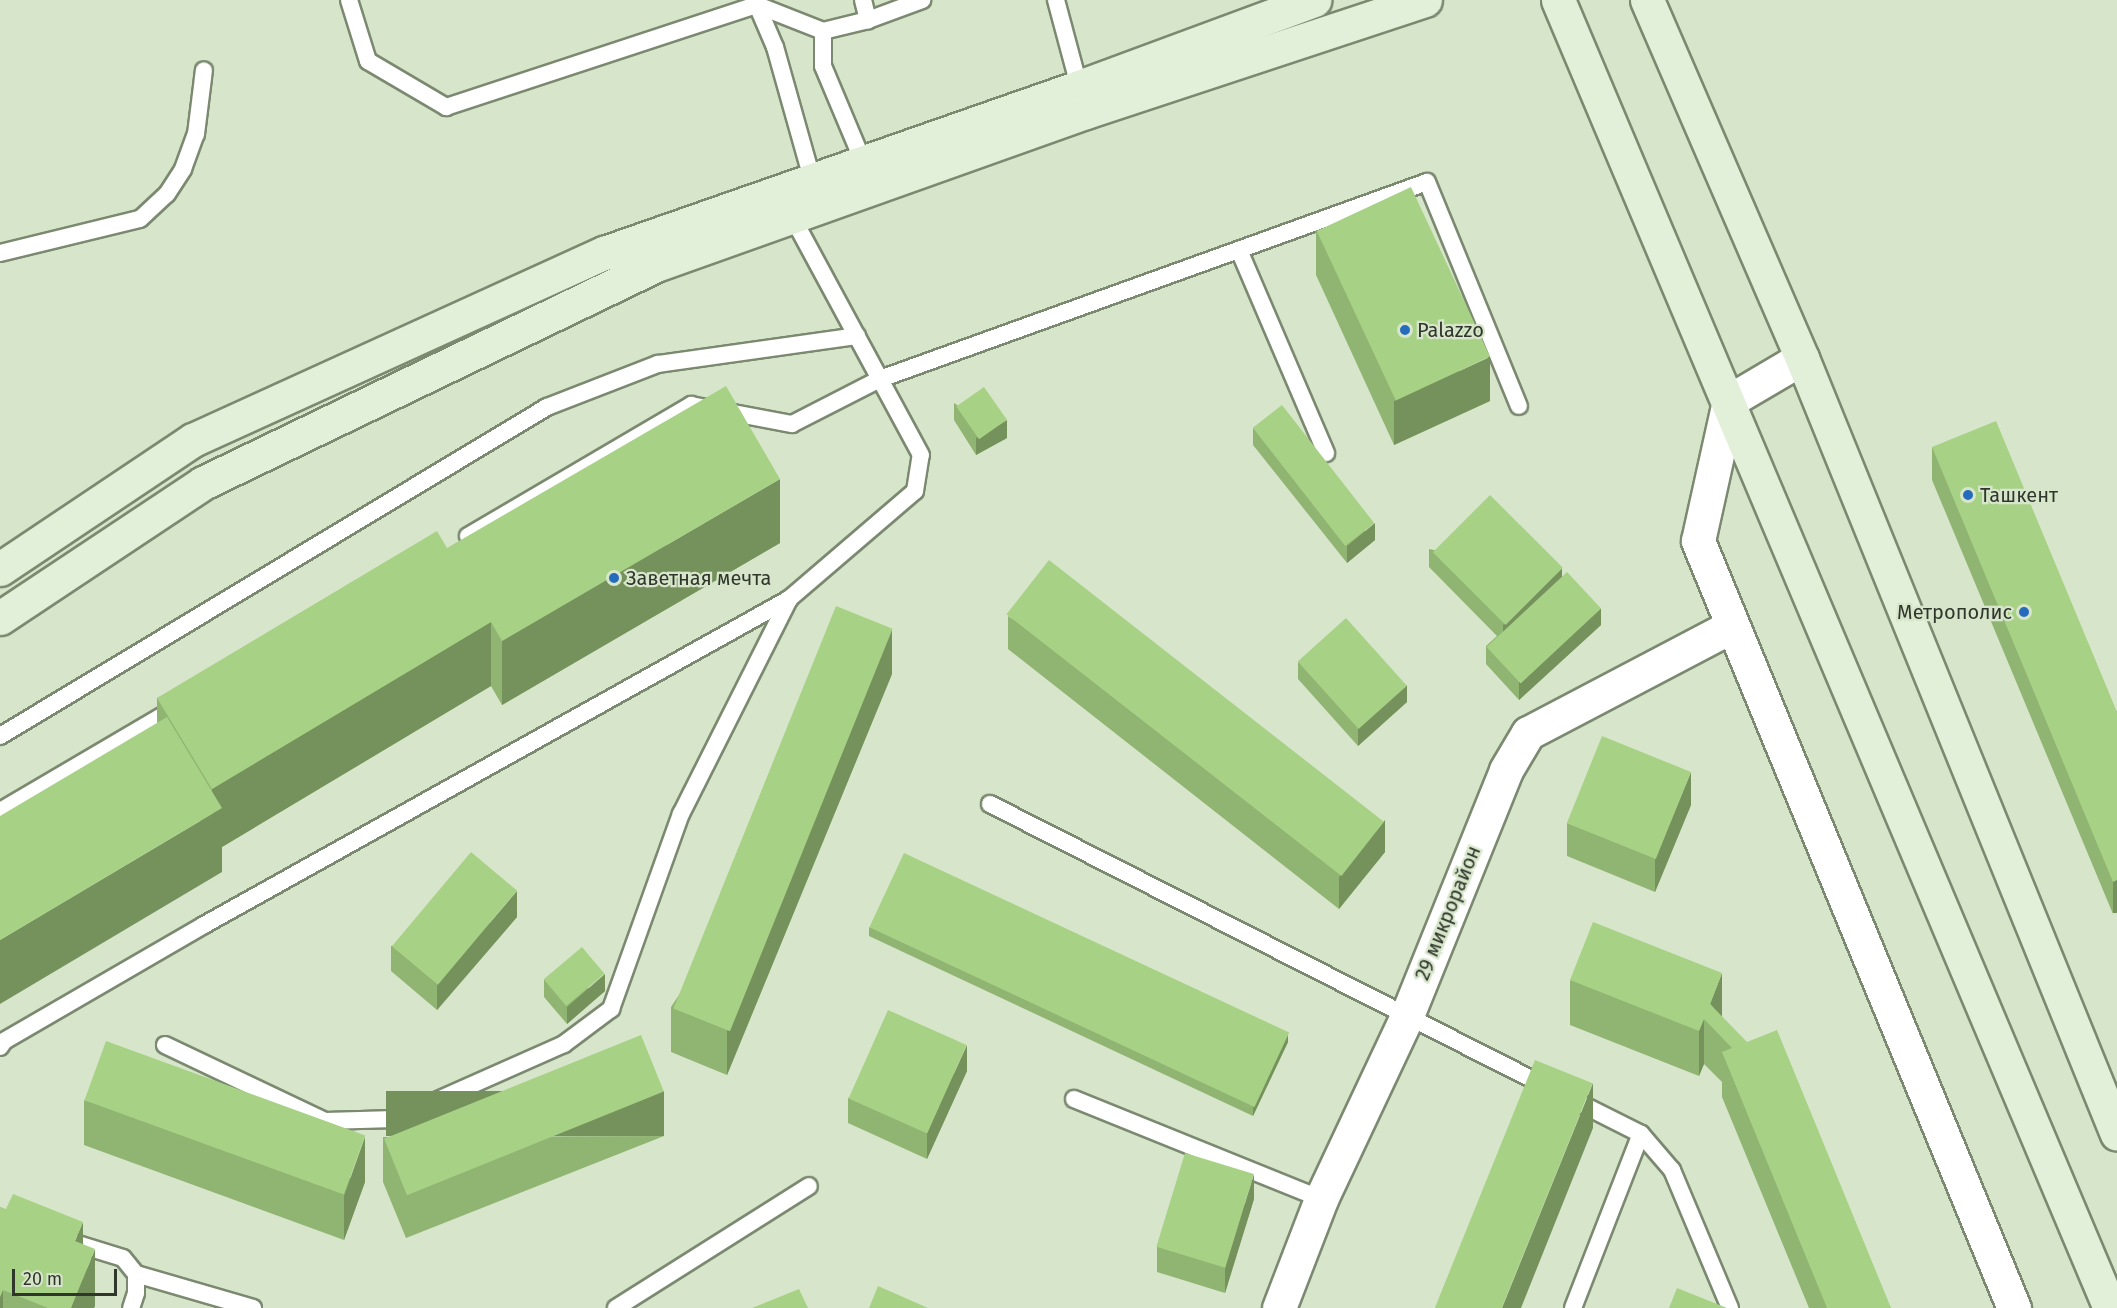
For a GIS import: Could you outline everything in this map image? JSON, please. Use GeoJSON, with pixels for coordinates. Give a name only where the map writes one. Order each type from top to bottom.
{"type":"FeatureCollection","features":[{"type":"Feature","properties":{"kind":"main road"},"geometry":{"type":"LineString","coordinates":[[1082,99],[1314,0]]}},
{"type":"Feature","properties":{"kind":"main road"},"geometry":{"type":"LineString","coordinates":[[0,569],[193,440],[604,253],[801,198],[1082,99],[1425,0]]}},
{"type":"Feature","properties":{"kind":"main road"},"geometry":{"type":"LineString","coordinates":[[1558,0],[2110,1308]]}},
{"type":"Feature","properties":{"kind":"main road"},"geometry":{"type":"LineString","coordinates":[[1647,0],[1802,358],[2117,1134]]}},
{"type":"Feature","properties":{"kind":"main road"},"geometry":{"type":"LineString","coordinates":[[0,618],[202,483],[801,198]]}},
{"type":"Feature","properties":{"kind":"street"},"geometry":{"type":"LineString","coordinates":[[1802,358],[1729,401],[1698,541],[2014,1308]]}},
{"type":"Feature","properties":{"kind":"street","name":"29 микрорайон"},"geometry":{"type":"LineString","coordinates":[[1280,1308],[1321,1199],[1406,1018],[1506,770],[1528,733],[1732,626]]}},
{"type":"Feature","properties":{"kind":"lane"},"geometry":{"type":"LineString","coordinates":[[349,0],[368,61],[446,107],[757,6],[823,31],[868,21],[922,0]]}},
{"type":"Feature","properties":{"kind":"lane"},"geometry":{"type":"LineString","coordinates":[[863,0],[868,21]]}},
{"type":"Feature","properties":{"kind":"lane"},"geometry":{"type":"LineString","coordinates":[[1056,0],[1082,99]]}},
{"type":"Feature","properties":{"kind":"lane"},"geometry":{"type":"LineString","coordinates":[[0,1047],[4,1041],[204,925],[789,600],[915,491],[921,455],[857,336],[801,198],[775,47],[757,6]]}},
{"type":"Feature","properties":{"kind":"lane"},"geometry":{"type":"LineString","coordinates":[[823,31],[823,66],[868,175]]}},
{"type":"Feature","properties":{"kind":"lane"},"geometry":{"type":"LineString","coordinates":[[0,253],[140,219],[167,194],[183,168],[196,134],[204,70]]}},
{"type":"Feature","properties":{"kind":"lane"},"geometry":{"type":"LineString","coordinates":[[454,544],[691,405],[792,424],[880,379],[1427,182],[1519,406]]}},
{"type":"Feature","properties":{"kind":"lane"},"geometry":{"type":"LineString","coordinates":[[1239,250],[1326,453]]}},
{"type":"Feature","properties":{"kind":"lane"},"geometry":{"type":"LineString","coordinates":[[0,736],[547,407],[658,364],[857,336]]}},
{"type":"Feature","properties":{"kind":"lane"},"geometry":{"type":"LineString","coordinates":[[165,1045],[325,1121],[395,1119],[564,1044],[611,1009],[681,814],[789,600]]}},
{"type":"Feature","properties":{"kind":"lane"},"geometry":{"type":"LineString","coordinates":[[0,811],[196,696]]}},
{"type":"Feature","properties":{"kind":"lane"},"geometry":{"type":"LineString","coordinates":[[990,804],[1406,1018],[1641,1134],[1672,1170],[1730,1308]]}},
{"type":"Feature","properties":{"kind":"lane"},"geometry":{"type":"LineString","coordinates":[[1074,1099],[1321,1199]]}},
{"type":"Feature","properties":{"kind":"lane"},"geometry":{"type":"LineString","coordinates":[[1573,1308],[1641,1134]]}},
{"type":"Feature","properties":{"kind":"lane"},"geometry":{"type":"LineString","coordinates":[[616,1308],[809,1186]]}},
{"type":"Feature","properties":{"kind":"lane"},"geometry":{"type":"LineString","coordinates":[[56,1237],[123,1258],[136,1274],[253,1308]]}},
{"type":"Feature","properties":{"kind":"lane"},"geometry":{"type":"LineString","coordinates":[[131,1308],[136,1293],[136,1274]]}},
{"type":"Feature","properties":{"kind":"building"},"geometry":{"type":"Polygon","coordinates":[[[1411,187],[1490,356],[1396,400],[1317,231],[1411,187]]]}},
{"type":"Feature","properties":{"kind":"building"},"geometry":{"type":"Polygon","coordinates":[[[726,386],[780,479],[502,641],[491,622],[212,789],[157,698],[437,531],[447,548],[726,386]]]}},
{"type":"Feature","properties":{"kind":"building"},"geometry":{"type":"Polygon","coordinates":[[[984,387],[1007,420],[979,439],[956,407],[984,387]]]}},
{"type":"Feature","properties":{"kind":"building"},"geometry":{"type":"Polygon","coordinates":[[[1282,405],[1374,523],[1345,546],[1253,428],[1282,405]]]}},
{"type":"Feature","properties":{"kind":"building","name":"Метрополис"},"geometry":{"type":"Polygon","coordinates":[[[1996,421],[2117,712],[2117,880],[2113,882],[1932,447],[1996,421]]]}},
{"type":"Feature","properties":{"kind":"building"},"geometry":{"type":"Polygon","coordinates":[[[1490,495],[1563,568],[1506,625],[1433,552],[1490,495]]]}},
{"type":"Feature","properties":{"kind":"building"},"geometry":{"type":"Polygon","coordinates":[[[1049,560],[1384,822],[1341,876],[1007,614],[1049,560]]]}},
{"type":"Feature","properties":{"kind":"building"},"geometry":{"type":"Polygon","coordinates":[[[1567,572],[1601,609],[1521,684],[1487,647],[1567,572]]]}},
{"type":"Feature","properties":{"kind":"building"},"geometry":{"type":"Polygon","coordinates":[[[836,606],[893,629],[730,1031],[673,1008],[836,606]]]}},
{"type":"Feature","properties":{"kind":"building"},"geometry":{"type":"Polygon","coordinates":[[[1346,618],[1407,686],[1359,729],[1298,661],[1346,618]]]}},
{"type":"Feature","properties":{"kind":"building"},"geometry":{"type":"Polygon","coordinates":[[[167,717],[222,808],[0,940],[0,816],[167,717]]]}},
{"type":"Feature","properties":{"kind":"building"},"geometry":{"type":"Polygon","coordinates":[[[1602,736],[1691,772],[1656,859],[1567,823],[1602,736]]]}},
{"type":"Feature","properties":{"kind":"building"},"geometry":{"type":"Polygon","coordinates":[[[471,852],[517,891],[438,985],[392,946],[471,852]]]}},
{"type":"Feature","properties":{"kind":"building"},"geometry":{"type":"Polygon","coordinates":[[[904,853],[1289,1033],[1255,1107],[869,927],[904,853]]]}},
{"type":"Feature","properties":{"kind":"building"},"geometry":{"type":"Polygon","coordinates":[[[1593,922],[1722,973],[1710,1004],[1747,1042],[1777,1030],[1891,1308],[1827,1308],[1722,1052],[1732,1048],[1704,1019],[1699,1031],[1570,980],[1593,922]]]}},
{"type":"Feature","properties":{"kind":"building"},"geometry":{"type":"Polygon","coordinates":[[[582,947],[604,974],[566,1006],[544,979],[582,947]]]}},
{"type":"Feature","properties":{"kind":"building"},"geometry":{"type":"Polygon","coordinates":[[[888,1010],[967,1045],[927,1134],[849,1099],[888,1010]]]}},
{"type":"Feature","properties":{"kind":"building"},"geometry":{"type":"Polygon","coordinates":[[[641,1035],[664,1092],[407,1195],[384,1139],[641,1035]]]}},
{"type":"Feature","properties":{"kind":"building"},"geometry":{"type":"Polygon","coordinates":[[[106,1041],[365,1135],[344,1195],[84,1100],[106,1041]]]}},
{"type":"Feature","properties":{"kind":"building"},"geometry":{"type":"Polygon","coordinates":[[[1535,1060],[1592,1083],[1502,1308],[1435,1308],[1535,1060]]]}},
{"type":"Feature","properties":{"kind":"building"},"geometry":{"type":"Polygon","coordinates":[[[1185,1153],[1254,1174],[1225,1268],[1156,1247],[1185,1153]]]}},
{"type":"Feature","properties":{"kind":"building"},"geometry":{"type":"Polygon","coordinates":[[[13,1194],[83,1222],[75,1241],[95,1249],[71,1308],[48,1308],[3,1290],[0,1297],[0,1207],[6,1209],[13,1194]]]}},
{"type":"Feature","properties":{"kind":"building"},"geometry":{"type":"Polygon","coordinates":[[[878,1286],[928,1308],[869,1308],[878,1286]]]}},
{"type":"Feature","properties":{"kind":"building"},"geometry":{"type":"Polygon","coordinates":[[[1677,1288],[1727,1308],[1669,1308],[1677,1288]]]}},
{"type":"Feature","properties":{"kind":"building"},"geometry":{"type":"Polygon","coordinates":[[[799,1289],[808,1308],[752,1308],[799,1289]]]}},
{"type":"Feature","properties":{"kind":"place","name":"Palazzo"},"geometry":{"type":"Point","coordinates":[1405,330]}},
{"type":"Feature","properties":{"kind":"place","name":"Ташкент"},"geometry":{"type":"Point","coordinates":[1968,495]}},
{"type":"Feature","properties":{"kind":"place","name":"Заветная мечта"},"geometry":{"type":"Point","coordinates":[614,578]}},
{"type":"Feature","properties":{"kind":"place","name":"Метрополис"},"geometry":{"type":"Point","coordinates":[2024,612]}}]}
